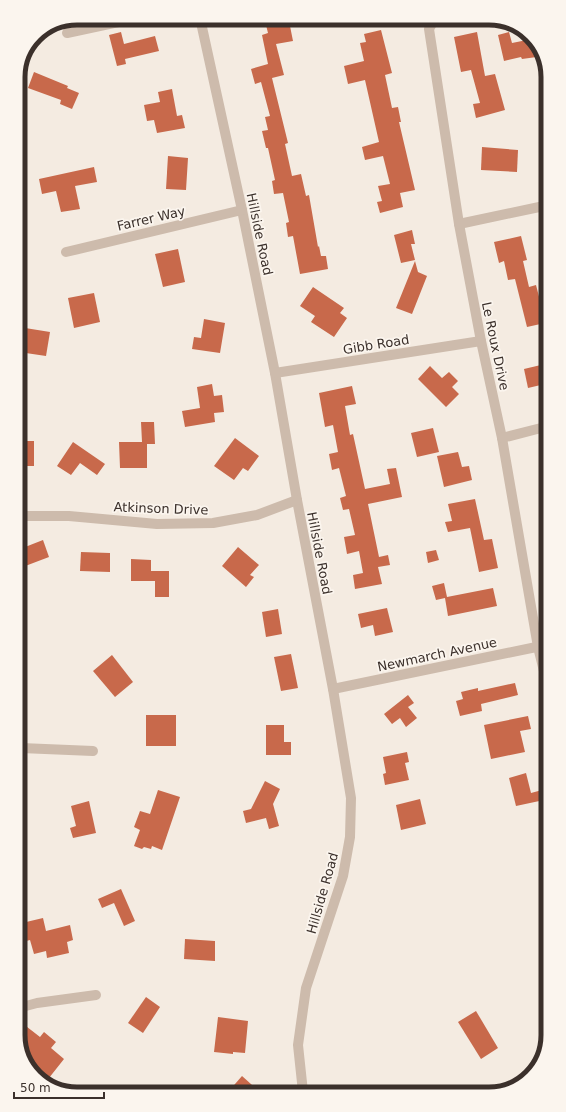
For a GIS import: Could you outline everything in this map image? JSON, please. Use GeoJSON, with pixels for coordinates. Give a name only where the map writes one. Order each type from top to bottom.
{"type":"FeatureCollection","features":[{"type":"Feature","properties":{"kind":"street"},"geometry":{"type":"LineString","coordinates":[[67,33],[105,25]]}},
{"type":"Feature","properties":{"kind":"street","name":"Hillside Road"},"geometry":{"type":"LineString","coordinates":[[202,25],[242,210],[275,373],[297,500],[333,689],[350,798],[350,837],[343,876],[306,988],[298,1045],[302,1087]]}},
{"type":"Feature","properties":{"kind":"street","name":"Le Roux Drive"},"geometry":{"type":"LineString","coordinates":[[432,25],[430,29],[460,224],[481,341],[502,438],[541,641]]}},
{"type":"Feature","properties":{"kind":"street"},"geometry":{"type":"LineString","coordinates":[[460,224],[541,207]]}},
{"type":"Feature","properties":{"kind":"street","name":"Farrer Way"},"geometry":{"type":"LineString","coordinates":[[66,252],[242,210]]}},
{"type":"Feature","properties":{"kind":"street","name":"Gibb Road"},"geometry":{"type":"LineString","coordinates":[[275,373],[481,341]]}},
{"type":"Feature","properties":{"kind":"street"},"geometry":{"type":"LineString","coordinates":[[502,438],[541,428]]}},
{"type":"Feature","properties":{"kind":"street","name":"Atkinson Drive"},"geometry":{"type":"LineString","coordinates":[[25,516],[69,516],[157,524],[213,524],[258,515],[297,500]]}},
{"type":"Feature","properties":{"kind":"street","name":"Newmarch Avenue"},"geometry":{"type":"LineString","coordinates":[[333,689],[541,646]]}},
{"type":"Feature","properties":{"kind":"street"},"geometry":{"type":"LineString","coordinates":[[25,748],[92,751]]}},
{"type":"Feature","properties":{"kind":"street"},"geometry":{"type":"LineString","coordinates":[[25,1006],[37,1003],[96,995]]}},
{"type":"Feature","properties":{"kind":"building"},"geometry":{"type":"Polygon","coordinates":[[[266,25],[295,25],[290,26],[293,41],[276,44],[284,75],[272,78],[288,143],[285,144],[292,176],[301,174],[306,196],[309,195],[318,247],[319,246],[321,256],[326,256],[328,269],[300,274],[293,236],[288,237],[286,223],[289,222],[283,193],[274,194],[272,181],[275,180],[268,148],[266,148],[262,131],[268,130],[265,117],[270,116],[261,82],[255,84],[251,69],[268,64],[262,35],[268,33],[266,25]]]}},
{"type":"Feature","properties":{"kind":"building"},"geometry":{"type":"Polygon","coordinates":[[[381,30],[392,73],[385,75],[392,108],[398,107],[401,122],[399,122],[415,190],[400,193],[403,207],[380,213],[377,202],[382,201],[378,186],[390,184],[383,156],[365,160],[362,147],[379,142],[365,80],[348,84],[344,66],[364,61],[360,43],[366,42],[364,34],[381,30]]]}},
{"type":"Feature","properties":{"kind":"building"},"geometry":{"type":"Polygon","coordinates":[[[121,32],[124,44],[155,36],[159,51],[125,59],[126,64],[117,66],[109,35],[121,32]]]}},
{"type":"Feature","properties":{"kind":"building"},"geometry":{"type":"Polygon","coordinates":[[[477,32],[485,76],[495,74],[505,110],[476,118],[473,104],[480,103],[471,70],[461,72],[454,37],[477,32]]]}},
{"type":"Feature","properties":{"kind":"building"},"geometry":{"type":"Polygon","coordinates":[[[509,32],[512,43],[526,40],[537,57],[522,59],[521,57],[504,61],[498,35],[509,32]]]}},
{"type":"Feature","properties":{"kind":"building"},"geometry":{"type":"Polygon","coordinates":[[[34,72],[68,86],[67,88],[79,93],[72,109],[60,104],[61,100],[28,88],[34,72]]]}},
{"type":"Feature","properties":{"kind":"building"},"geometry":{"type":"Polygon","coordinates":[[[172,89],[177,116],[182,115],[185,128],[157,133],[154,120],[147,121],[144,105],[160,102],[158,92],[172,89]]]}},
{"type":"Feature","properties":{"kind":"building"},"geometry":{"type":"Polygon","coordinates":[[[482,147],[518,150],[517,172],[481,170],[482,147]]]}},
{"type":"Feature","properties":{"kind":"building"},"geometry":{"type":"Polygon","coordinates":[[[168,156],[188,158],[186,190],[166,189],[168,156]]]}},
{"type":"Feature","properties":{"kind":"building"},"geometry":{"type":"Polygon","coordinates":[[[94,167],[97,182],[75,186],[80,209],[61,212],[56,191],[42,194],[39,179],[94,167]]]}},
{"type":"Feature","properties":{"kind":"building"},"geometry":{"type":"Polygon","coordinates":[[[412,230],[415,244],[411,244],[415,260],[401,263],[394,235],[412,230]]]}},
{"type":"Feature","properties":{"kind":"building"},"geometry":{"type":"Polygon","coordinates":[[[521,236],[527,260],[523,261],[529,287],[536,285],[541,304],[541,324],[527,327],[515,279],[508,280],[504,261],[499,263],[494,242],[521,236]]]}},
{"type":"Feature","properties":{"kind":"building"},"geometry":{"type":"Polygon","coordinates":[[[178,249],[185,282],[163,287],[155,254],[178,249]]]}},
{"type":"Feature","properties":{"kind":"building"},"geometry":{"type":"Polygon","coordinates":[[[415,261],[418,272],[427,276],[412,314],[396,308],[415,261]]]}},
{"type":"Feature","properties":{"kind":"building"},"geometry":{"type":"Polygon","coordinates":[[[313,287],[344,308],[340,313],[347,318],[334,337],[311,322],[315,316],[300,306],[313,287]]]}},
{"type":"Feature","properties":{"kind":"building"},"geometry":{"type":"Polygon","coordinates":[[[94,293],[100,322],[74,328],[68,298],[94,293]]]}},
{"type":"Feature","properties":{"kind":"building"},"geometry":{"type":"Polygon","coordinates":[[[204,319],[225,323],[220,353],[192,349],[194,337],[201,338],[204,319]]]}},
{"type":"Feature","properties":{"kind":"building"},"geometry":{"type":"Polygon","coordinates":[[[25,328],[50,332],[46,356],[25,353],[25,328]]]}},
{"type":"Feature","properties":{"kind":"building"},"geometry":{"type":"Polygon","coordinates":[[[541,365],[541,385],[528,388],[524,369],[541,365]]]}},
{"type":"Feature","properties":{"kind":"building"},"geometry":{"type":"Polygon","coordinates":[[[430,366],[442,378],[449,372],[458,381],[452,387],[459,394],[446,407],[418,379],[430,366]]]}},
{"type":"Feature","properties":{"kind":"building"},"geometry":{"type":"Polygon","coordinates":[[[212,384],[214,396],[222,395],[224,412],[214,413],[215,422],[185,427],[182,411],[200,408],[197,387],[212,384]]]}},
{"type":"Feature","properties":{"kind":"building"},"geometry":{"type":"Polygon","coordinates":[[[352,386],[356,404],[345,406],[350,435],[353,434],[365,489],[390,484],[387,469],[396,468],[402,497],[368,504],[379,557],[388,555],[390,565],[378,567],[382,584],[355,589],[353,575],[363,573],[359,551],[347,554],[344,537],[355,535],[349,509],[343,510],[340,498],[346,496],[339,468],[332,470],[329,454],[338,452],[333,425],[325,427],[319,393],[352,386]]]}},
{"type":"Feature","properties":{"kind":"building"},"geometry":{"type":"Polygon","coordinates":[[[141,422],[154,422],[155,444],[147,444],[147,468],[120,468],[119,442],[142,442],[141,422]]]}},
{"type":"Feature","properties":{"kind":"building"},"geometry":{"type":"Polygon","coordinates":[[[433,428],[439,452],[417,457],[411,433],[433,428]]]}},
{"type":"Feature","properties":{"kind":"building"},"geometry":{"type":"Polygon","coordinates":[[[235,438],[259,456],[248,471],[243,468],[234,480],[214,466],[235,438]]]}},
{"type":"Feature","properties":{"kind":"building"},"geometry":{"type":"Polygon","coordinates":[[[25,441],[34,441],[34,466],[25,466],[25,441]]]}},
{"type":"Feature","properties":{"kind":"building"},"geometry":{"type":"Polygon","coordinates":[[[73,442],[105,464],[97,475],[80,463],[71,475],[57,466],[73,442]]]}},
{"type":"Feature","properties":{"kind":"building"},"geometry":{"type":"Polygon","coordinates":[[[458,452],[462,467],[469,466],[472,480],[444,487],[437,456],[458,452]]]}},
{"type":"Feature","properties":{"kind":"building"},"geometry":{"type":"Polygon","coordinates":[[[475,499],[484,540],[492,539],[498,568],[479,572],[470,528],[448,532],[445,522],[452,521],[448,504],[475,499]]]}},
{"type":"Feature","properties":{"kind":"building"},"geometry":{"type":"Polygon","coordinates":[[[43,540],[49,557],[25,566],[25,547],[43,540]]]}},
{"type":"Feature","properties":{"kind":"building"},"geometry":{"type":"Polygon","coordinates":[[[238,547],[259,565],[250,575],[254,577],[246,587],[222,566],[238,547]]]}},
{"type":"Feature","properties":{"kind":"building"},"geometry":{"type":"Polygon","coordinates":[[[436,550],[439,560],[428,563],[426,552],[436,550]]]}},
{"type":"Feature","properties":{"kind":"building"},"geometry":{"type":"Polygon","coordinates":[[[81,552],[110,553],[110,572],[80,571],[81,552]]]}},
{"type":"Feature","properties":{"kind":"building"},"geometry":{"type":"Polygon","coordinates":[[[131,559],[151,560],[151,571],[169,571],[169,597],[155,597],[155,581],[131,581],[131,559]]]}},
{"type":"Feature","properties":{"kind":"building"},"geometry":{"type":"Polygon","coordinates":[[[444,583],[447,597],[493,588],[497,606],[448,616],[445,598],[436,600],[432,586],[444,583]]]}},
{"type":"Feature","properties":{"kind":"building"},"geometry":{"type":"Polygon","coordinates":[[[387,608],[393,632],[375,636],[373,625],[361,628],[358,614],[387,608]]]}},
{"type":"Feature","properties":{"kind":"building"},"geometry":{"type":"Polygon","coordinates":[[[278,609],[282,634],[266,637],[262,612],[278,609]]]}},
{"type":"Feature","properties":{"kind":"building"},"geometry":{"type":"Polygon","coordinates":[[[291,654],[298,688],[281,691],[274,657],[291,654]]]}},
{"type":"Feature","properties":{"kind":"building"},"geometry":{"type":"Polygon","coordinates":[[[112,655],[133,682],[115,697],[93,671],[112,655]]]}},
{"type":"Feature","properties":{"kind":"building"},"geometry":{"type":"Polygon","coordinates":[[[515,683],[518,695],[481,704],[482,711],[460,716],[456,701],[463,699],[461,692],[478,688],[478,691],[515,683]]]}},
{"type":"Feature","properties":{"kind":"building"},"geometry":{"type":"Polygon","coordinates":[[[408,695],[414,703],[408,707],[417,718],[406,727],[400,718],[392,724],[384,714],[408,695]]]}},
{"type":"Feature","properties":{"kind":"building"},"geometry":{"type":"Polygon","coordinates":[[[146,715],[176,715],[176,746],[146,746],[146,715]]]}},
{"type":"Feature","properties":{"kind":"building"},"geometry":{"type":"Polygon","coordinates":[[[528,716],[531,729],[520,731],[525,752],[491,759],[484,725],[528,716]]]}},
{"type":"Feature","properties":{"kind":"building"},"geometry":{"type":"Polygon","coordinates":[[[266,725],[284,725],[284,742],[291,742],[291,755],[266,755],[266,725]]]}},
{"type":"Feature","properties":{"kind":"building"},"geometry":{"type":"Polygon","coordinates":[[[407,752],[409,762],[405,763],[409,780],[385,785],[383,774],[386,773],[383,757],[407,752]]]}},
{"type":"Feature","properties":{"kind":"building"},"geometry":{"type":"Polygon","coordinates":[[[526,773],[531,793],[541,790],[541,801],[516,806],[509,778],[526,773]]]}},
{"type":"Feature","properties":{"kind":"building"},"geometry":{"type":"Polygon","coordinates":[[[265,781],[280,789],[273,804],[279,826],[269,829],[266,818],[246,823],[243,811],[251,809],[265,781]]]}},
{"type":"Feature","properties":{"kind":"building"},"geometry":{"type":"Polygon","coordinates":[[[158,790],[180,797],[162,850],[152,846],[151,849],[144,847],[142,849],[134,846],[140,830],[134,827],[140,811],[150,814],[158,790]]]}},
{"type":"Feature","properties":{"kind":"building"},"geometry":{"type":"Polygon","coordinates":[[[420,799],[426,824],[401,830],[396,805],[420,799]]]}},
{"type":"Feature","properties":{"kind":"building"},"geometry":{"type":"Polygon","coordinates":[[[89,801],[96,833],[73,838],[70,828],[76,826],[71,806],[89,801]]]}},
{"type":"Feature","properties":{"kind":"building"},"geometry":{"type":"Polygon","coordinates":[[[121,889],[135,921],[124,926],[114,903],[102,908],[98,899],[121,889]]]}},
{"type":"Feature","properties":{"kind":"building"},"geometry":{"type":"Polygon","coordinates":[[[43,918],[46,931],[70,925],[73,940],[67,942],[69,953],[47,958],[46,951],[34,954],[30,940],[26,941],[25,922],[43,918]]]}},
{"type":"Feature","properties":{"kind":"building"},"geometry":{"type":"Polygon","coordinates":[[[185,939],[215,941],[215,961],[184,959],[185,939]]]}},
{"type":"Feature","properties":{"kind":"building"},"geometry":{"type":"Polygon","coordinates":[[[146,997],[160,1007],[143,1033],[128,1023],[146,997]]]}},
{"type":"Feature","properties":{"kind":"building"},"geometry":{"type":"Polygon","coordinates":[[[476,1011],[498,1048],[481,1059],[458,1022],[476,1011]]]}},
{"type":"Feature","properties":{"kind":"building"},"geometry":{"type":"Polygon","coordinates":[[[218,1017],[248,1021],[245,1053],[233,1052],[233,1054],[214,1052],[218,1017]]]}},
{"type":"Feature","properties":{"kind":"building"},"geometry":{"type":"Polygon","coordinates":[[[25,1025],[40,1037],[44,1032],[56,1042],[51,1048],[64,1059],[49,1078],[40,1072],[29,1055],[26,1045],[25,1025]]]}},
{"type":"Feature","properties":{"kind":"building"},"geometry":{"type":"Polygon","coordinates":[[[242,1076],[254,1087],[232,1087],[242,1076]]]}}]}
